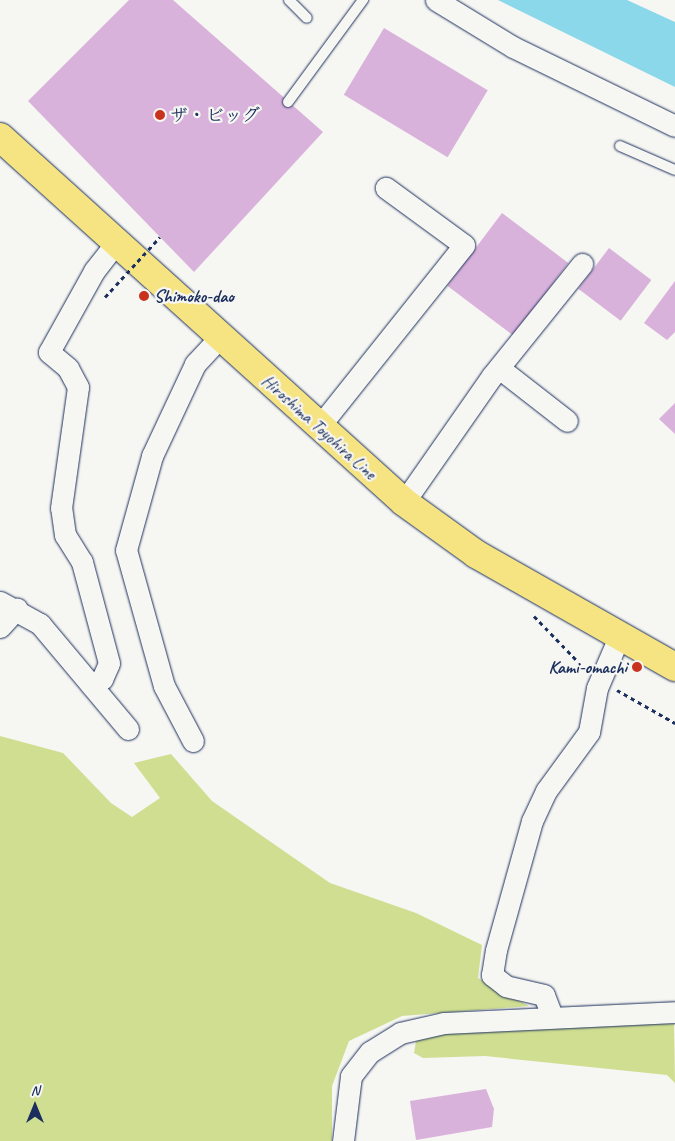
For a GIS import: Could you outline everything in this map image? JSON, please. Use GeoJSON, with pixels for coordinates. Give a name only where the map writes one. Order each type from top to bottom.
{"type":"FeatureCollection","features":[{"type":"Feature","properties":{"kind":"main road","name":"Hiroshima Toyohira Line"},"geometry":{"type":"LineString","coordinates":[[0,137],[318,428],[404,502],[476,554],[675,667]]}},
{"type":"Feature","properties":{"kind":"street"},"geometry":{"type":"LineString","coordinates":[[436,0],[513,47],[675,126]]}},
{"type":"Feature","properties":{"kind":"street"},"geometry":{"type":"LineString","coordinates":[[318,428],[464,245],[386,188]]}},
{"type":"Feature","properties":{"kind":"street"},"geometry":{"type":"LineString","coordinates":[[92,686],[102,679],[110,663],[82,562],[65,535],[61,508],[78,387],[68,368],[49,352],[94,271],[116,243]]}},
{"type":"Feature","properties":{"kind":"street"},"geometry":{"type":"LineString","coordinates":[[404,502],[499,368],[582,264]]}},
{"type":"Feature","properties":{"kind":"street"},"geometry":{"type":"LineString","coordinates":[[194,741],[164,686],[126,550],[152,456],[195,364],[219,338]]}},
{"type":"Feature","properties":{"kind":"street"},"geometry":{"type":"LineString","coordinates":[[499,368],[567,421]]}},
{"type":"Feature","properties":{"kind":"street"},"geometry":{"type":"LineString","coordinates":[[0,627],[8,605],[40,624],[128,729]]}},
{"type":"Feature","properties":{"kind":"street"},"geometry":{"type":"LineString","coordinates":[[552,1016],[544,995],[506,986],[492,975],[496,950],[532,822],[546,791],[590,732],[597,688],[620,637]]}},
{"type":"Feature","properties":{"kind":"street"},"geometry":{"type":"LineString","coordinates":[[343,1141],[351,1076],[370,1052],[400,1033],[444,1023],[552,1016],[675,1012]]}},
{"type":"Feature","properties":{"kind":"lane"},"geometry":{"type":"LineString","coordinates":[[289,0],[308,18]]}},
{"type":"Feature","properties":{"kind":"lane"},"geometry":{"type":"LineString","coordinates":[[288,102],[363,0]]}},
{"type":"Feature","properties":{"kind":"lane"},"geometry":{"type":"LineString","coordinates":[[620,146],[675,170]]}},
{"type":"Feature","properties":{"kind":"path"},"geometry":{"type":"LineString","coordinates":[[116,285],[160,237]]}},
{"type":"Feature","properties":{"kind":"green space"},"geometry":{"type":"Polygon","coordinates":[[[0,736],[63,753],[111,803],[132,817],[160,798],[134,763],[171,754],[212,801],[330,883],[416,913],[482,945],[478,978],[529,1006],[402,1016],[349,1041],[332,1086],[332,1141],[0,1141],[0,736]]]}},
{"type":"Feature","properties":{"kind":"green space"},"geometry":{"type":"Polygon","coordinates":[[[674,1023],[675,1083],[667,1075],[485,1056],[423,1058],[414,1053],[416,1041],[440,1032],[674,1023]]]}},
{"type":"Feature","properties":{"kind":"water"},"geometry":{"type":"Polygon","coordinates":[[[498,0],[627,0],[675,22],[675,87],[498,0]]]}},
{"type":"Feature","properties":{"kind":"building"},"geometry":{"type":"Polygon","coordinates":[[[129,0],[173,0],[323,132],[194,272],[28,101],[129,0]]]}},
{"type":"Feature","properties":{"kind":"building"},"geometry":{"type":"Polygon","coordinates":[[[384,28],[488,90],[448,157],[344,95],[384,28]]]}},
{"type":"Feature","properties":{"kind":"building"},"geometry":{"type":"Polygon","coordinates":[[[502,213],[568,263],[514,336],[447,286],[502,213]]]}},
{"type":"Feature","properties":{"kind":"building"},"geometry":{"type":"Polygon","coordinates":[[[609,248],[651,280],[621,321],[578,289],[609,248]]]}},
{"type":"Feature","properties":{"kind":"building"},"geometry":{"type":"Polygon","coordinates":[[[675,281],[675,332],[667,340],[644,323],[675,281]]]}},
{"type":"Feature","properties":{"kind":"building"},"geometry":{"type":"Polygon","coordinates":[[[675,403],[675,434],[659,419],[675,403]]]}},
{"type":"Feature","properties":{"kind":"building"},"geometry":{"type":"Polygon","coordinates":[[[486,1089],[494,1109],[492,1127],[416,1140],[410,1101],[486,1089]]]}},
{"type":"Feature","properties":{"kind":"place","name":"ザ・ビッグ"},"geometry":{"type":"Point","coordinates":[160,115]}},
{"type":"Feature","properties":{"kind":"place","name":"Shimoko-dao"},"geometry":{"type":"Point","coordinates":[144,296]}},
{"type":"Feature","properties":{"kind":"place","name":"Kami-omachi"},"geometry":{"type":"Point","coordinates":[637,667]}}]}
